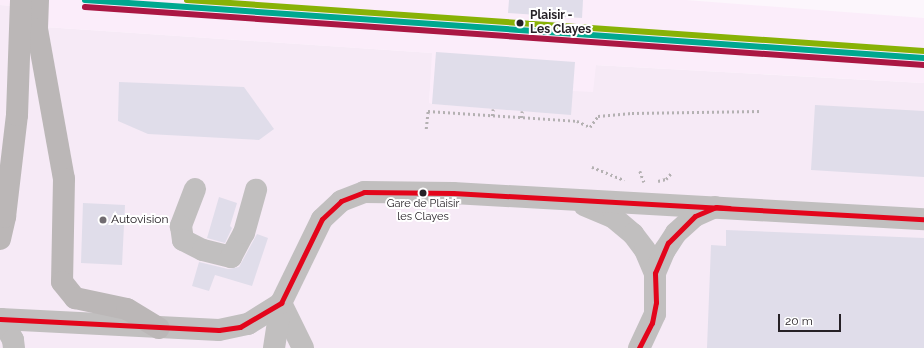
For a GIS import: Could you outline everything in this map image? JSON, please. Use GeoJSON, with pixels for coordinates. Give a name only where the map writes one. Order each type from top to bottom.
{"type":"FeatureCollection","features":[{"type":"Feature","properties":{"kind":"main road"},"geometry":{"type":"LineString","coordinates":[[0,239],[5,217],[17,115],[21,0]]}},
{"type":"Feature","properties":{"kind":"main road"},"geometry":{"type":"LineString","coordinates":[[38,0],[37,29],[64,179],[62,282],[75,298],[127,309],[159,328]]}},
{"type":"Feature","properties":{"kind":"street"},"geometry":{"type":"LineString","coordinates":[[195,189],[181,226],[183,240],[203,250],[231,257],[244,233],[256,190]]}},
{"type":"Feature","properties":{"kind":"street"},"geometry":{"type":"LineString","coordinates":[[274,348],[281,304],[322,219],[335,205],[348,196],[364,192],[393,191],[570,199],[924,219]]}},
{"type":"Feature","properties":{"kind":"street"},"geometry":{"type":"LineString","coordinates":[[570,199],[602,212],[624,226],[638,239],[655,273]]}},
{"type":"Feature","properties":{"kind":"street"},"geometry":{"type":"LineString","coordinates":[[639,348],[655,314],[655,273],[664,250],[676,233],[695,216],[716,207]]}},
{"type":"Feature","properties":{"kind":"street"},"geometry":{"type":"LineString","coordinates":[[0,319],[159,328],[233,328],[248,324],[281,304]]}},
{"type":"Feature","properties":{"kind":"street"},"geometry":{"type":"LineString","coordinates":[[281,304],[303,348]]}},
{"type":"Feature","properties":{"kind":"street"},"geometry":{"type":"LineString","coordinates":[[0,319],[13,340],[14,348]]}},
{"type":"Feature","properties":{"kind":"path"},"geometry":{"type":"LineString","coordinates":[[492,116],[493,109]]}},
{"type":"Feature","properties":{"kind":"path"},"geometry":{"type":"LineString","coordinates":[[426,129],[428,111],[577,121],[590,127],[598,116],[632,113],[762,111]]}},
{"type":"Feature","properties":{"kind":"path"},"geometry":{"type":"LineString","coordinates":[[521,118],[522,111]]}},
{"type":"Feature","properties":{"kind":"path"},"geometry":{"type":"LineString","coordinates":[[592,167],[630,182]]}},
{"type":"Feature","properties":{"kind":"path"},"geometry":{"type":"LineString","coordinates":[[640,171],[645,185]]}},
{"type":"Feature","properties":{"kind":"path"},"geometry":{"type":"LineString","coordinates":[[656,186],[656,182],[666,179],[672,172]]}},
{"type":"Feature","properties":{"kind":"path"},"geometry":{"type":"LineString","coordinates":[[641,184],[651,185]]}},
{"type":"Feature","properties":{"kind":"shaded area"},"geometry":{"type":"Polygon","coordinates":[[[0,0],[686,0],[924,18],[924,83],[596,65],[593,92],[573,91],[535,112],[432,104],[429,103],[432,53],[45,27],[47,8],[0,5],[0,0]]]}},
{"type":"Feature","properties":{"kind":"shaded area"},"geometry":{"type":"Polygon","coordinates":[[[0,5],[47,8],[45,27],[433,53],[429,103],[573,91],[595,65],[924,83],[924,348],[0,348],[0,5]]]}},
{"type":"Feature","properties":{"kind":"building"},"geometry":{"type":"Polygon","coordinates":[[[509,0],[583,0],[582,18],[508,13],[509,0]]]}},
{"type":"Feature","properties":{"kind":"building","name":"Plaisir - Les Clayes"},"geometry":{"type":"Polygon","coordinates":[[[436,52],[575,62],[571,115],[432,104],[436,52]]]}},
{"type":"Feature","properties":{"kind":"building"},"geometry":{"type":"Polygon","coordinates":[[[119,82],[244,87],[274,129],[259,140],[148,134],[118,121],[119,82]]]}},
{"type":"Feature","properties":{"kind":"building"},"geometry":{"type":"Polygon","coordinates":[[[815,105],[924,111],[924,177],[811,170],[815,105]]]}},
{"type":"Feature","properties":{"kind":"building"},"geometry":{"type":"Polygon","coordinates":[[[219,197],[237,203],[230,226],[232,228],[225,243],[207,238],[219,197]]]}},
{"type":"Feature","properties":{"kind":"building","name":"Autovision"},"geometry":{"type":"Polygon","coordinates":[[[83,203],[125,205],[122,265],[81,263],[83,203]]]}},
{"type":"Feature","properties":{"kind":"building"},"geometry":{"type":"Polygon","coordinates":[[[726,230],[924,238],[924,348],[707,348],[711,245],[726,246],[726,230]]]}},
{"type":"Feature","properties":{"kind":"building"},"geometry":{"type":"Polygon","coordinates":[[[257,234],[268,238],[252,286],[215,275],[209,291],[192,286],[199,262],[228,269],[239,267],[257,234]]]}},
{"type":"Feature","properties":{"kind":"transit line"},"geometry":{"type":"LineString","coordinates":[[85,0],[924,58]]}},
{"type":"Feature","properties":{"kind":"transit line"},"geometry":{"type":"LineString","coordinates":[[187,0],[924,51]]}},
{"type":"Feature","properties":{"kind":"transit line"},"geometry":{"type":"LineString","coordinates":[[85,7],[924,65]]}},
{"type":"Feature","properties":{"kind":"transit line"},"geometry":{"type":"LineString","coordinates":[[0,319],[219,330],[240,327],[281,303],[322,219],[341,201],[364,192],[453,193],[924,219]]}},
{"type":"Feature","properties":{"kind":"transit line"},"geometry":{"type":"LineString","coordinates":[[639,348],[652,323],[656,302],[655,273],[668,243],[695,216],[716,207],[729,208]]}},
{"type":"Feature","properties":{"kind":"place","name":"Plaisir - Les Clayes"},"geometry":{"type":"Point","coordinates":[520,23]}},
{"type":"Feature","properties":{"kind":"place","name":"Gare de Plaisir les Clayes"},"geometry":{"type":"Point","coordinates":[423,193]}},
{"type":"Feature","properties":{"kind":"place","name":"Autovision"},"geometry":{"type":"Point","coordinates":[103,220]}}]}
